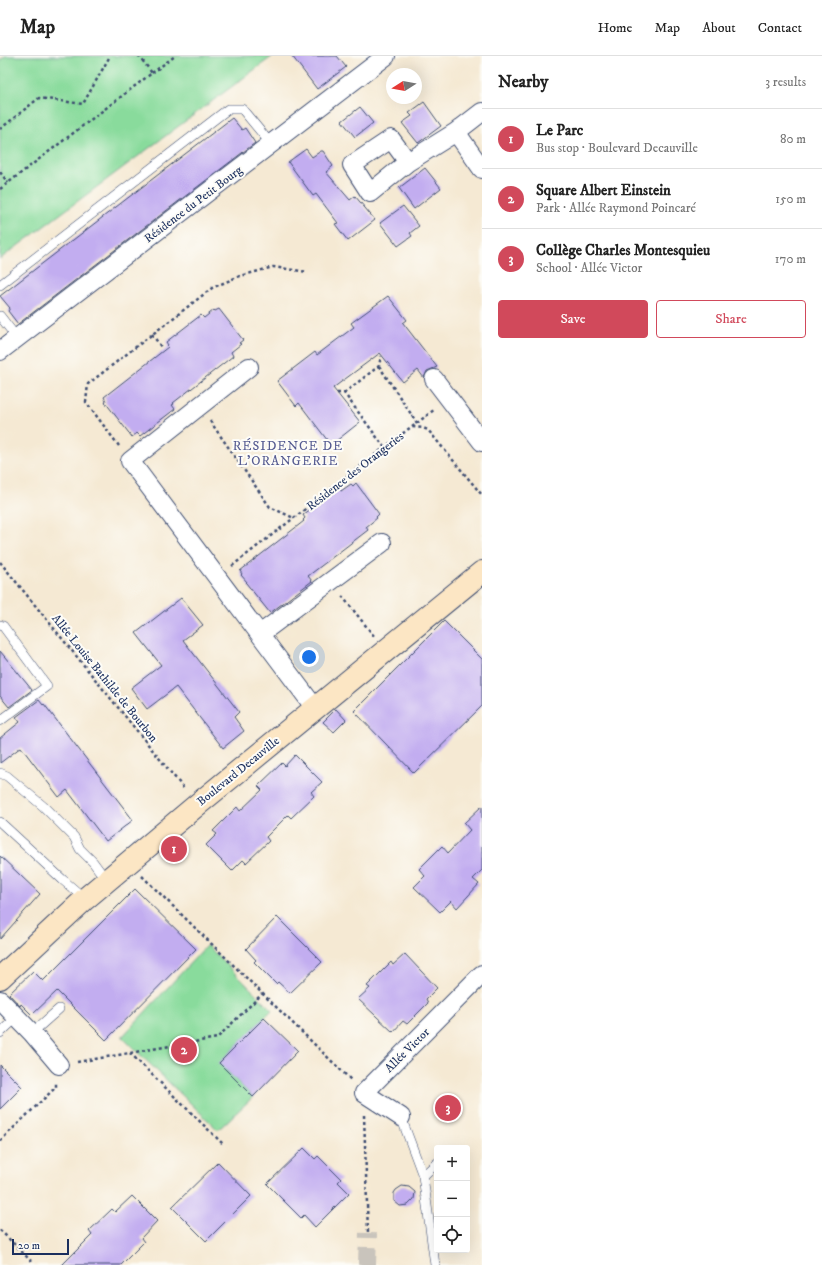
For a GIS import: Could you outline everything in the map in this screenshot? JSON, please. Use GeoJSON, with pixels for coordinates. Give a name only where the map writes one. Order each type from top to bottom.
{"type":"FeatureCollection","features":[{"type":"Feature","properties":{"kind":"street","name":"Résidence du Petit Bourg"},"geometry":{"type":"LineString","coordinates":[[0,351],[386,56]]}},
{"type":"Feature","properties":{"kind":"street"},"geometry":{"type":"LineString","coordinates":[[408,162],[456,132],[482,112]]}},
{"type":"Feature","properties":{"kind":"street"},"geometry":{"type":"LineString","coordinates":[[456,132],[482,169]]}},
{"type":"Feature","properties":{"kind":"street"},"geometry":{"type":"LineString","coordinates":[[249,367],[130,461],[315,708]]}},
{"type":"Feature","properties":{"kind":"street"},"geometry":{"type":"LineString","coordinates":[[434,379],[482,442]]}},
{"type":"Feature","properties":{"kind":"street"},"geometry":{"type":"LineString","coordinates":[[260,634],[382,543]]}},
{"type":"Feature","properties":{"kind":"street","name":"Boulevard Decauville"},"geometry":{"type":"LineString","coordinates":[[0,978],[85,899],[129,864],[197,805],[482,572]]}},
{"type":"Feature","properties":{"kind":"street","name":"Allée Victor"},"geometry":{"type":"LineString","coordinates":[[364,1093],[482,974]]}},
{"type":"Feature","properties":{"kind":"street"},"geometry":{"type":"LineString","coordinates":[[0,1000],[32,1033],[59,1065]]}},
{"type":"Feature","properties":{"kind":"street"},"geometry":{"type":"LineString","coordinates":[[364,1093],[401,1118]]}},
{"type":"Feature","properties":{"kind":"lane"},"geometry":{"type":"LineString","coordinates":[[0,285],[228,109],[242,109],[271,144]]}},
{"type":"Feature","properties":{"kind":"lane"},"geometry":{"type":"LineString","coordinates":[[0,316],[17,338]]}},
{"type":"Feature","properties":{"kind":"lane"},"geometry":{"type":"LineString","coordinates":[[0,626],[3,626],[47,686],[0,721]]}},
{"type":"Feature","properties":{"kind":"lane"},"geometry":{"type":"LineString","coordinates":[[0,773],[7,776],[43,806],[74,837],[80,849],[93,862],[108,881]]}},
{"type":"Feature","properties":{"kind":"lane"},"geometry":{"type":"LineString","coordinates":[[0,822],[85,899]]}},
{"type":"Feature","properties":{"kind":"lane"},"geometry":{"type":"LineString","coordinates":[[32,1033],[59,1009]]}},
{"type":"Feature","properties":{"kind":"lane"},"geometry":{"type":"LineString","coordinates":[[0,1033],[16,1017]]}},
{"type":"Feature","properties":{"kind":"lane"},"geometry":{"type":"LineString","coordinates":[[401,1118],[423,1176],[435,1265]]}},
{"type":"Feature","properties":{"kind":"lane"},"geometry":{"type":"LineString","coordinates":[[423,1176],[434,1166]]}},
{"type":"Feature","properties":{"kind":"path"},"geometry":{"type":"LineString","coordinates":[[0,130],[39,98],[83,104],[110,56]]}},
{"type":"Feature","properties":{"kind":"path"},"geometry":{"type":"LineString","coordinates":[[139,56],[152,73]]}},
{"type":"Feature","properties":{"kind":"path"},"geometry":{"type":"LineString","coordinates":[[0,189],[175,56]]}},
{"type":"Feature","properties":{"kind":"path"},"geometry":{"type":"LineString","coordinates":[[0,172],[8,183]]}},
{"type":"Feature","properties":{"kind":"path"},"geometry":{"type":"LineString","coordinates":[[130,461],[86,402],[88,384],[212,288],[237,277],[273,267],[308,272]]}},
{"type":"Feature","properties":{"kind":"path"},"geometry":{"type":"LineString","coordinates":[[152,334],[161,347]]}},
{"type":"Feature","properties":{"kind":"path"},"geometry":{"type":"LineString","coordinates":[[380,356],[379,366],[417,423]]}},
{"type":"Feature","properties":{"kind":"path"},"geometry":{"type":"LineString","coordinates":[[337,393],[344,393],[379,366]]}},
{"type":"Feature","properties":{"kind":"path"},"geometry":{"type":"LineString","coordinates":[[344,393],[385,448]]}},
{"type":"Feature","properties":{"kind":"path"},"geometry":{"type":"LineString","coordinates":[[411,427],[449,398]]}},
{"type":"Feature","properties":{"kind":"path","name":"Résidence des Orangeries"},"geometry":{"type":"LineString","coordinates":[[199,406],[270,507],[294,518]]}},
{"type":"Feature","properties":{"kind":"path","name":"Résidence des Orangeries"},"geometry":{"type":"LineString","coordinates":[[217,577],[411,427],[428,430],[482,495]]}},
{"type":"Feature","properties":{"kind":"path","name":"Allée Louise Bathilde de Bourbon"},"geometry":{"type":"LineString","coordinates":[[0,562],[197,805]]}},
{"type":"Feature","properties":{"kind":"path"},"geometry":{"type":"LineString","coordinates":[[330,582],[386,650]]}},
{"type":"Feature","properties":{"kind":"path"},"geometry":{"type":"LineString","coordinates":[[129,864],[364,1093],[368,1233]]}},
{"type":"Feature","properties":{"kind":"path"},"geometry":{"type":"LineString","coordinates":[[0,1141],[56,1088],[59,1065],[217,1038],[262,994]]}},
{"type":"Feature","properties":{"kind":"path"},"geometry":{"type":"LineString","coordinates":[[130,1053],[224,1145]]}},
{"type":"Feature","properties":{"kind":"path"},"geometry":{"type":"LineString","coordinates":[[0,1230],[31,1261]]}},
{"type":"Feature","properties":{"kind":"green space"},"geometry":{"type":"Polygon","coordinates":[[[6,56],[273,56],[0,259],[0,60],[6,56]]]}},
{"type":"Feature","properties":{"kind":"green space"},"geometry":{"type":"Polygon","coordinates":[[[207,945],[272,1010],[219,1063],[253,1097],[218,1130],[122,1037],[207,945]]]}},
{"type":"Feature","properties":{"kind":"building"},"geometry":{"type":"Polygon","coordinates":[[[292,56],[337,56],[346,67],[317,89],[292,56]]]}},
{"type":"Feature","properties":{"kind":"building"},"geometry":{"type":"Polygon","coordinates":[[[424,102],[441,126],[418,143],[402,123],[412,116],[409,113],[424,102]]]}},
{"type":"Feature","properties":{"kind":"building"},"geometry":{"type":"Polygon","coordinates":[[[360,107],[373,123],[355,137],[342,121],[360,107]]]}},
{"type":"Feature","properties":{"kind":"building"},"geometry":{"type":"Polygon","coordinates":[[[232,118],[242,130],[245,128],[255,143],[18,324],[8,311],[10,308],[0,296],[232,118]]]}},
{"type":"Feature","properties":{"kind":"building"},"geometry":{"type":"Polygon","coordinates":[[[306,149],[312,157],[323,151],[333,166],[326,172],[350,200],[355,196],[375,220],[348,241],[335,224],[338,223],[316,194],[313,196],[288,162],[306,149]]]}},
{"type":"Feature","properties":{"kind":"building"},"geometry":{"type":"Polygon","coordinates":[[[425,168],[441,188],[414,209],[399,188],[425,168]]]}},
{"type":"Feature","properties":{"kind":"building"},"geometry":{"type":"Polygon","coordinates":[[[403,206],[419,226],[410,233],[412,236],[398,246],[380,223],[403,206]]]}},
{"type":"Feature","properties":{"kind":"building"},"geometry":{"type":"Polygon","coordinates":[[[388,296],[407,320],[403,323],[437,367],[427,371],[424,378],[418,370],[403,382],[380,353],[333,388],[360,422],[331,445],[299,403],[296,406],[277,381],[315,352],[317,355],[354,327],[351,323],[388,296]]]}},
{"type":"Feature","properties":{"kind":"building"},"geometry":{"type":"Polygon","coordinates":[[[219,309],[243,340],[239,343],[241,344],[231,352],[233,356],[173,403],[174,404],[172,405],[175,409],[140,436],[137,433],[132,437],[105,402],[104,397],[168,347],[166,342],[201,315],[204,318],[214,310],[219,309]]]}},
{"type":"Feature","properties":{"kind":"building"},"geometry":{"type":"Polygon","coordinates":[[[356,483],[379,514],[376,517],[377,518],[366,527],[368,530],[308,576],[312,581],[270,613],[246,583],[247,582],[241,575],[242,574],[240,571],[304,521],[303,520],[305,518],[303,515],[338,488],[341,491],[351,484],[353,486],[356,483]]]}},
{"type":"Feature","properties":{"kind":"building"},"geometry":{"type":"Polygon","coordinates":[[[181,598],[203,625],[183,640],[239,712],[234,717],[244,731],[223,748],[176,687],[147,709],[131,688],[161,665],[136,633],[181,598]]]}},
{"type":"Feature","properties":{"kind":"building"},"geometry":{"type":"Polygon","coordinates":[[[444,621],[482,659],[482,706],[414,773],[354,711],[444,621]]]}},
{"type":"Feature","properties":{"kind":"building"},"geometry":{"type":"Polygon","coordinates":[[[0,651],[32,690],[9,707],[0,696],[0,651]]]}},
{"type":"Feature","properties":{"kind":"building"},"geometry":{"type":"Polygon","coordinates":[[[39,700],[43,705],[44,704],[133,820],[106,841],[67,790],[59,797],[21,747],[0,763],[0,738],[20,722],[16,717],[39,700]]]}},
{"type":"Feature","properties":{"kind":"building"},"geometry":{"type":"Polygon","coordinates":[[[336,709],[346,720],[334,732],[323,722],[336,709]]]}},
{"type":"Feature","properties":{"kind":"building"},"geometry":{"type":"Polygon","coordinates":[[[295,755],[322,782],[311,792],[314,796],[291,818],[288,815],[266,837],[269,841],[246,863],[243,860],[232,871],[206,845],[217,834],[213,831],[237,807],[240,811],[262,790],[258,786],[282,763],[285,766],[295,755]]]}},
{"type":"Feature","properties":{"kind":"building"},"geometry":{"type":"Polygon","coordinates":[[[482,806],[482,870],[473,879],[479,884],[457,908],[451,901],[440,912],[414,887],[425,876],[419,869],[442,846],[448,853],[470,830],[464,823],[482,806]]]}},
{"type":"Feature","properties":{"kind":"building"},"geometry":{"type":"Polygon","coordinates":[[[0,856],[40,894],[0,939],[0,856]]]}},
{"type":"Feature","properties":{"kind":"building"},"geometry":{"type":"Polygon","coordinates":[[[135,889],[196,949],[106,1040],[57,991],[32,1015],[21,1004],[20,1006],[9,994],[33,971],[43,981],[135,889]]]}},
{"type":"Feature","properties":{"kind":"building"},"geometry":{"type":"Polygon","coordinates":[[[277,917],[322,962],[290,993],[278,982],[276,984],[254,962],[256,960],[246,949],[277,917]]]}},
{"type":"Feature","properties":{"kind":"building"},"geometry":{"type":"Polygon","coordinates":[[[405,954],[437,988],[426,999],[428,1003],[407,1024],[403,1021],[393,1032],[358,999],[370,988],[367,986],[391,962],[393,965],[405,954]]]}},
{"type":"Feature","properties":{"kind":"building"},"geometry":{"type":"Polygon","coordinates":[[[264,1018],[298,1051],[253,1097],[219,1063],[264,1018]]]}},
{"type":"Feature","properties":{"kind":"building"},"geometry":{"type":"Polygon","coordinates":[[[0,1065],[22,1087],[0,1109],[0,1065]]]}},
{"type":"Feature","properties":{"kind":"building"},"geometry":{"type":"Polygon","coordinates":[[[304,1148],[315,1159],[318,1156],[341,1179],[338,1182],[349,1193],[315,1227],[304,1215],[301,1218],[267,1184],[304,1148]]]}},
{"type":"Feature","properties":{"kind":"building"},"geometry":{"type":"Polygon","coordinates":[[[218,1162],[251,1196],[206,1241],[172,1207],[218,1162]]]}},
{"type":"Feature","properties":{"kind":"building"},"geometry":{"type":"Polygon","coordinates":[[[402,1186],[409,1187],[415,1192],[414,1199],[408,1205],[400,1206],[394,1201],[394,1193],[402,1186]]]}},
{"type":"Feature","properties":{"kind":"building"},"geometry":{"type":"Polygon","coordinates":[[[132,1196],[157,1221],[141,1238],[144,1242],[121,1265],[62,1265],[92,1235],[89,1231],[112,1209],[115,1212],[132,1196]]]}},
{"type":"Feature","properties":{"kind":"tunnel"},"geometry":{"type":"LineString","coordinates":[[367,1265],[368,1233]]}},
{"type":"Feature","properties":{"kind":"place","name":"Le Parc"},"geometry":{"type":"Point","coordinates":[174,849]}},
{"type":"Feature","properties":{"kind":"place","name":"Square Albert Einstein"},"geometry":{"type":"Point","coordinates":[184,1050]}},
{"type":"Feature","properties":{"kind":"place","name":"Collège Charles Montesquieu"},"geometry":{"type":"Point","coordinates":[448,1108]}},
{"type":"Feature","properties":{"kind":"district","name":"RÉSIDENCE DE L'ORANGERIE"},"geometry":{"type":"Point","coordinates":[288,452]}}]}
